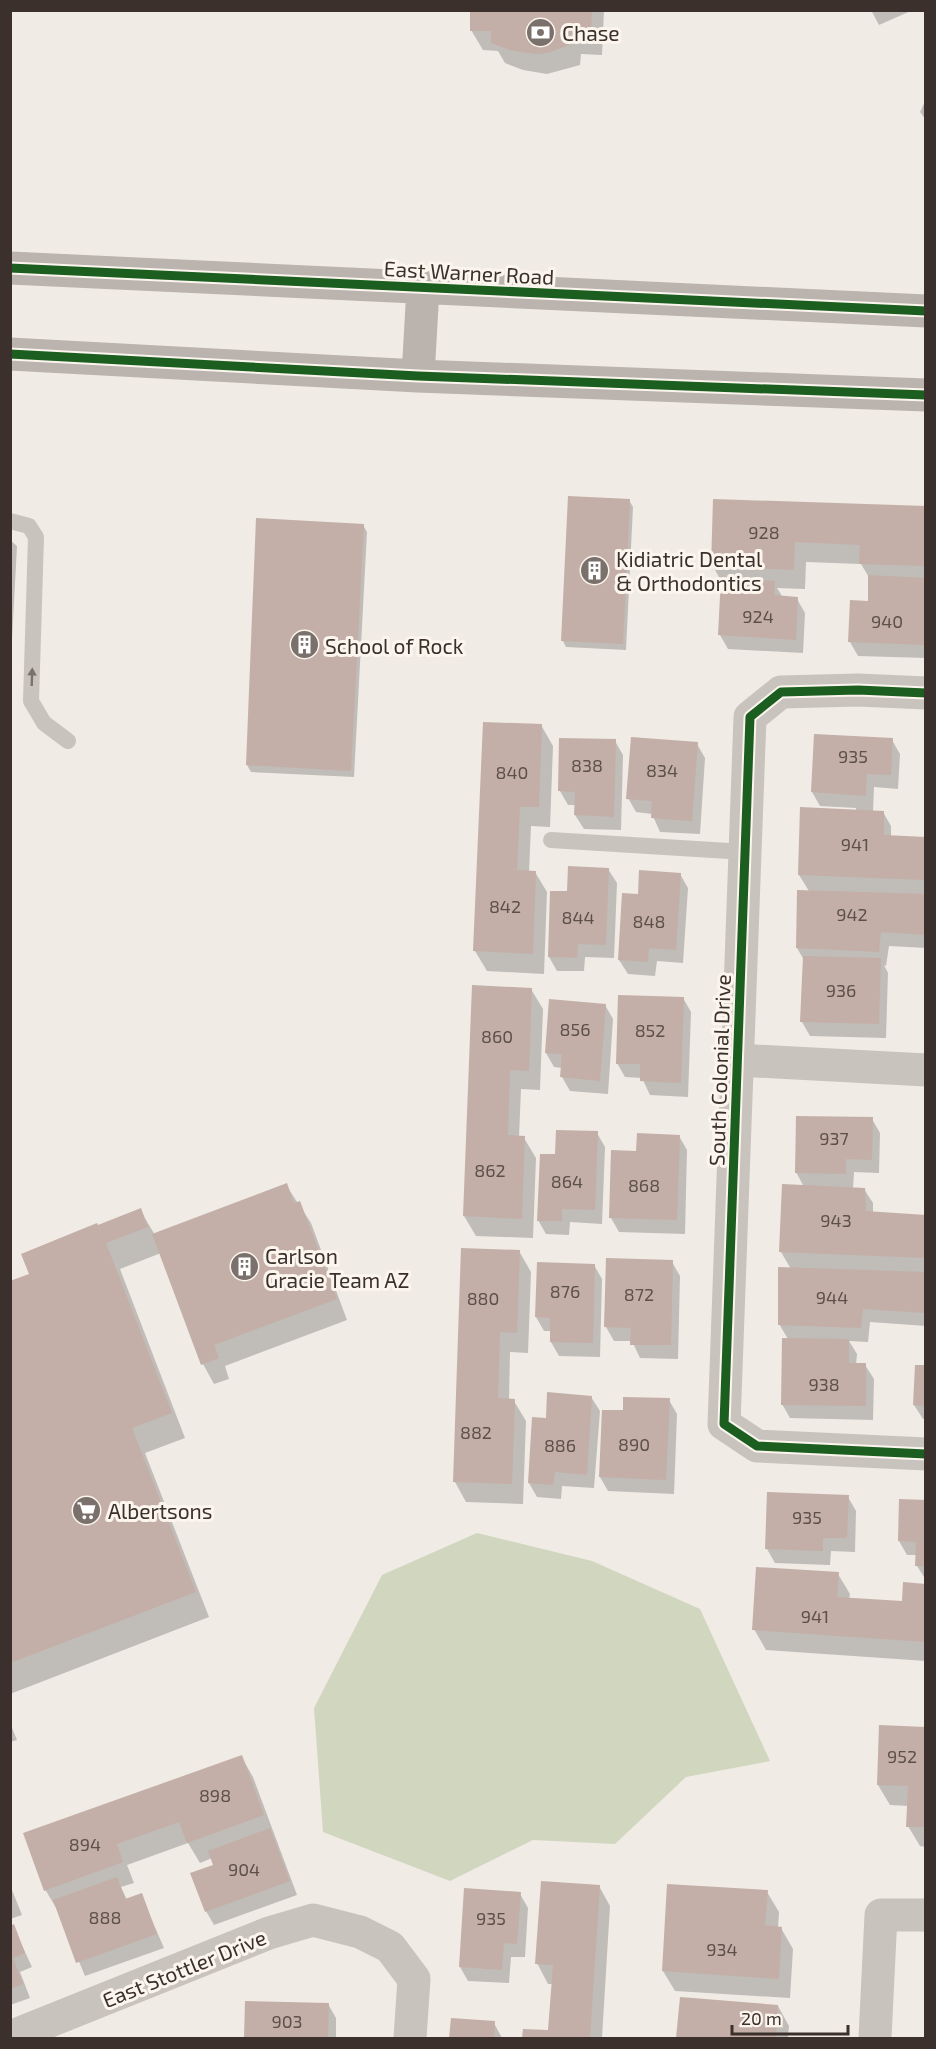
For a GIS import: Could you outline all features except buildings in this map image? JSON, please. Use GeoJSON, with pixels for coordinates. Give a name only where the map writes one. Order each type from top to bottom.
{"type":"FeatureCollection","features":[{"type":"Feature","properties":{"kind":"main road","name":"East Warner Road"},"geometry":{"type":"LineString","coordinates":[[10,268],[926,311]]}},
{"type":"Feature","properties":{"kind":"main road"},"geometry":{"type":"LineString","coordinates":[[418,376],[423,288]]}},
{"type":"Feature","properties":{"kind":"main road"},"geometry":{"type":"LineString","coordinates":[[10,354],[418,376],[926,395]]}},
{"type":"Feature","properties":{"kind":"street","name":"South Colonial Drive"},"geometry":{"type":"LineString","coordinates":[[926,693],[858,690],[781,692],[750,717],[724,1424],[757,1446],[926,1454]]}},
{"type":"Feature","properties":{"kind":"street"},"geometry":{"type":"LineString","coordinates":[[737,1060],[926,1070]]}},
{"type":"Feature","properties":{"kind":"street"},"geometry":{"type":"LineString","coordinates":[[875,2038],[881,1916],[926,1914]]}},
{"type":"Feature","properties":{"kind":"street","name":"East Stottler Drive"},"geometry":{"type":"LineString","coordinates":[[10,2037],[269,1933],[313,1920],[360,1932],[390,1947],[414,1979],[411,2038]]}},
{"type":"Feature","properties":{"kind":"lane"},"geometry":{"type":"LineString","coordinates":[[10,521],[28,526],[36,537],[31,701],[44,723],[68,741]]}},
{"type":"Feature","properties":{"kind":"lane"},"geometry":{"type":"LineString","coordinates":[[551,840],[745,852]]}},
{"type":"Feature","properties":{"kind":"green space"},"geometry":{"type":"Polygon","coordinates":[[[477,1533],[592,1561],[700,1609],[770,1761],[686,1777],[615,1844],[533,1840],[450,1881],[323,1832],[314,1708],[382,1575],[477,1533]]]}},
{"type":"Feature","properties":{"kind":"cycle path"},"geometry":{"type":"LineString","coordinates":[[10,268],[926,311]]}},
{"type":"Feature","properties":{"kind":"cycle path"},"geometry":{"type":"LineString","coordinates":[[10,354],[418,376],[926,395]]}},
{"type":"Feature","properties":{"kind":"cycle path"},"geometry":{"type":"LineString","coordinates":[[926,693],[858,690],[781,692],[750,717],[724,1424],[757,1446],[926,1454]]}},
{"type":"Feature","properties":{"kind":"place","name":"Chase"},"geometry":{"type":"Point","coordinates":[541,32]}},
{"type":"Feature","properties":{"kind":"place","name":"Kidiatric Dental & Orthodontics"},"geometry":{"type":"Point","coordinates":[595,570]}},
{"type":"Feature","properties":{"kind":"place","name":"School of Rock"},"geometry":{"type":"Point","coordinates":[304,645]}},
{"type":"Feature","properties":{"kind":"place","name":"Carlson Gracie Team AZ"},"geometry":{"type":"Point","coordinates":[244,1267]}},
{"type":"Feature","properties":{"kind":"place","name":"Albertsons"},"geometry":{"type":"Point","coordinates":[87,1510]}}]}
